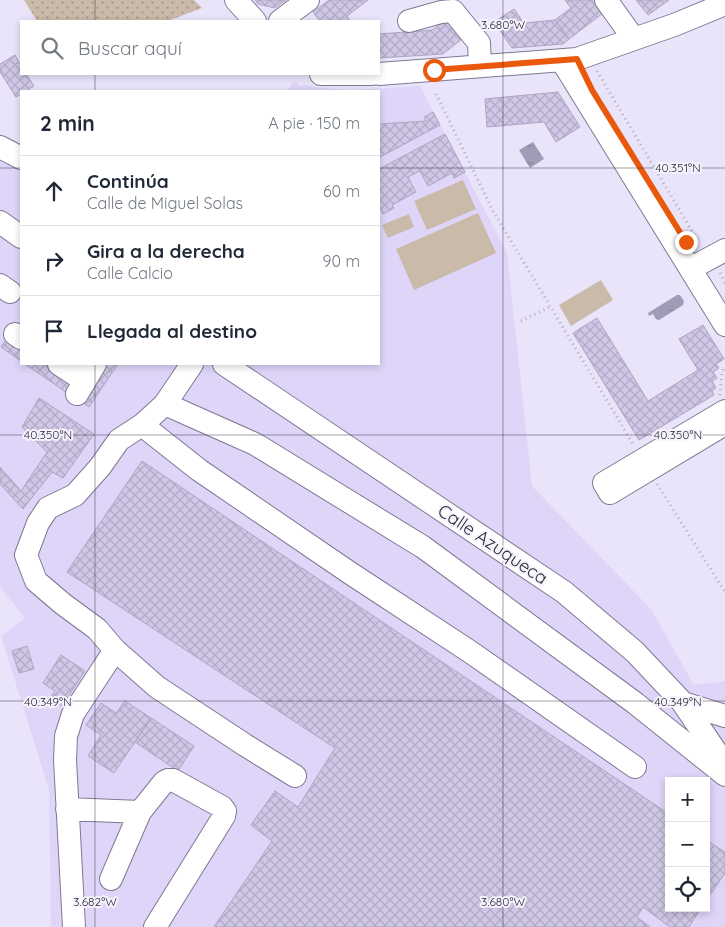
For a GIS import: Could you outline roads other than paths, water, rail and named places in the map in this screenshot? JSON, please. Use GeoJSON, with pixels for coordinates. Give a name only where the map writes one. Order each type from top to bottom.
{"type":"FeatureCollection","features":[{"type":"Feature","properties":{"kind":"street"},"geometry":{"type":"LineString","coordinates":[[236,0],[254,20]]}},
{"type":"Feature","properties":{"kind":"street"},"geometry":{"type":"LineString","coordinates":[[606,0],[634,39]]}},
{"type":"Feature","properties":{"kind":"street"},"geometry":{"type":"LineString","coordinates":[[380,74],[480,65],[570,60],[634,39],[725,4]]}},
{"type":"Feature","properties":{"kind":"street"},"geometry":{"type":"LineString","coordinates":[[409,21],[455,6],[479,43],[480,65]]}},
{"type":"Feature","properties":{"kind":"street"},"geometry":{"type":"LineString","coordinates":[[570,60],[592,90],[700,255],[725,306]]}},
{"type":"Feature","properties":{"kind":"street"},"geometry":{"type":"LineString","coordinates":[[570,60],[725,325]]}},
{"type":"Feature","properties":{"kind":"street"},"geometry":{"type":"LineString","coordinates":[[0,147],[20,157]]}},
{"type":"Feature","properties":{"kind":"street"},"geometry":{"type":"LineString","coordinates":[[0,222],[20,236]]}},
{"type":"Feature","properties":{"kind":"street"},"geometry":{"type":"LineString","coordinates":[[700,255],[725,250]]}},
{"type":"Feature","properties":{"kind":"street"},"geometry":{"type":"LineString","coordinates":[[61,365],[85,380]]}},
{"type":"Feature","properties":{"kind":"street"},"geometry":{"type":"LineString","coordinates":[[191,365],[165,404],[142,425],[120,440],[100,467],[75,495],[48,508],[38,523],[26,555],[36,581],[97,629],[115,650],[157,686],[244,745],[295,776]]}},
{"type":"Feature","properties":{"kind":"street","name":"Calle Azuqueca"},"geometry":{"type":"LineString","coordinates":[[225,365],[564,592],[635,652],[683,702],[725,766]]}},
{"type":"Feature","properties":{"kind":"street"},"geometry":{"type":"LineString","coordinates":[[165,404],[255,444],[423,547],[635,703],[725,775]]}},
{"type":"Feature","properties":{"kind":"street"},"geometry":{"type":"LineString","coordinates":[[723,405],[604,483],[610,493],[725,424]]}},
{"type":"Feature","properties":{"kind":"street"},"geometry":{"type":"LineString","coordinates":[[142,425],[200,470],[350,573],[469,650],[636,766]]}},
{"type":"Feature","properties":{"kind":"street"},"geometry":{"type":"LineString","coordinates":[[74,927],[67,809],[66,736],[73,714],[115,650]]}},
{"type":"Feature","properties":{"kind":"street"},"geometry":{"type":"LineString","coordinates":[[683,702],[725,716]]}},
{"type":"Feature","properties":{"kind":"street"},"geometry":{"type":"LineString","coordinates":[[111,879],[140,812],[164,782],[173,780],[222,806],[224,816],[155,927]]}},
{"type":"Feature","properties":{"kind":"street"},"geometry":{"type":"LineString","coordinates":[[67,809],[140,812]]}},
{"type":"Feature","properties":{"kind":"water"},"geometry":{"type":"Polygon","coordinates":[[[533,142],[544,159],[530,168],[519,150],[533,142]]]}},
{"type":"Feature","properties":{"kind":"water"},"geometry":{"type":"Polygon","coordinates":[[[680,295],[684,301],[683,305],[659,320],[653,314],[649,316],[648,313],[680,295]]]}}]}
